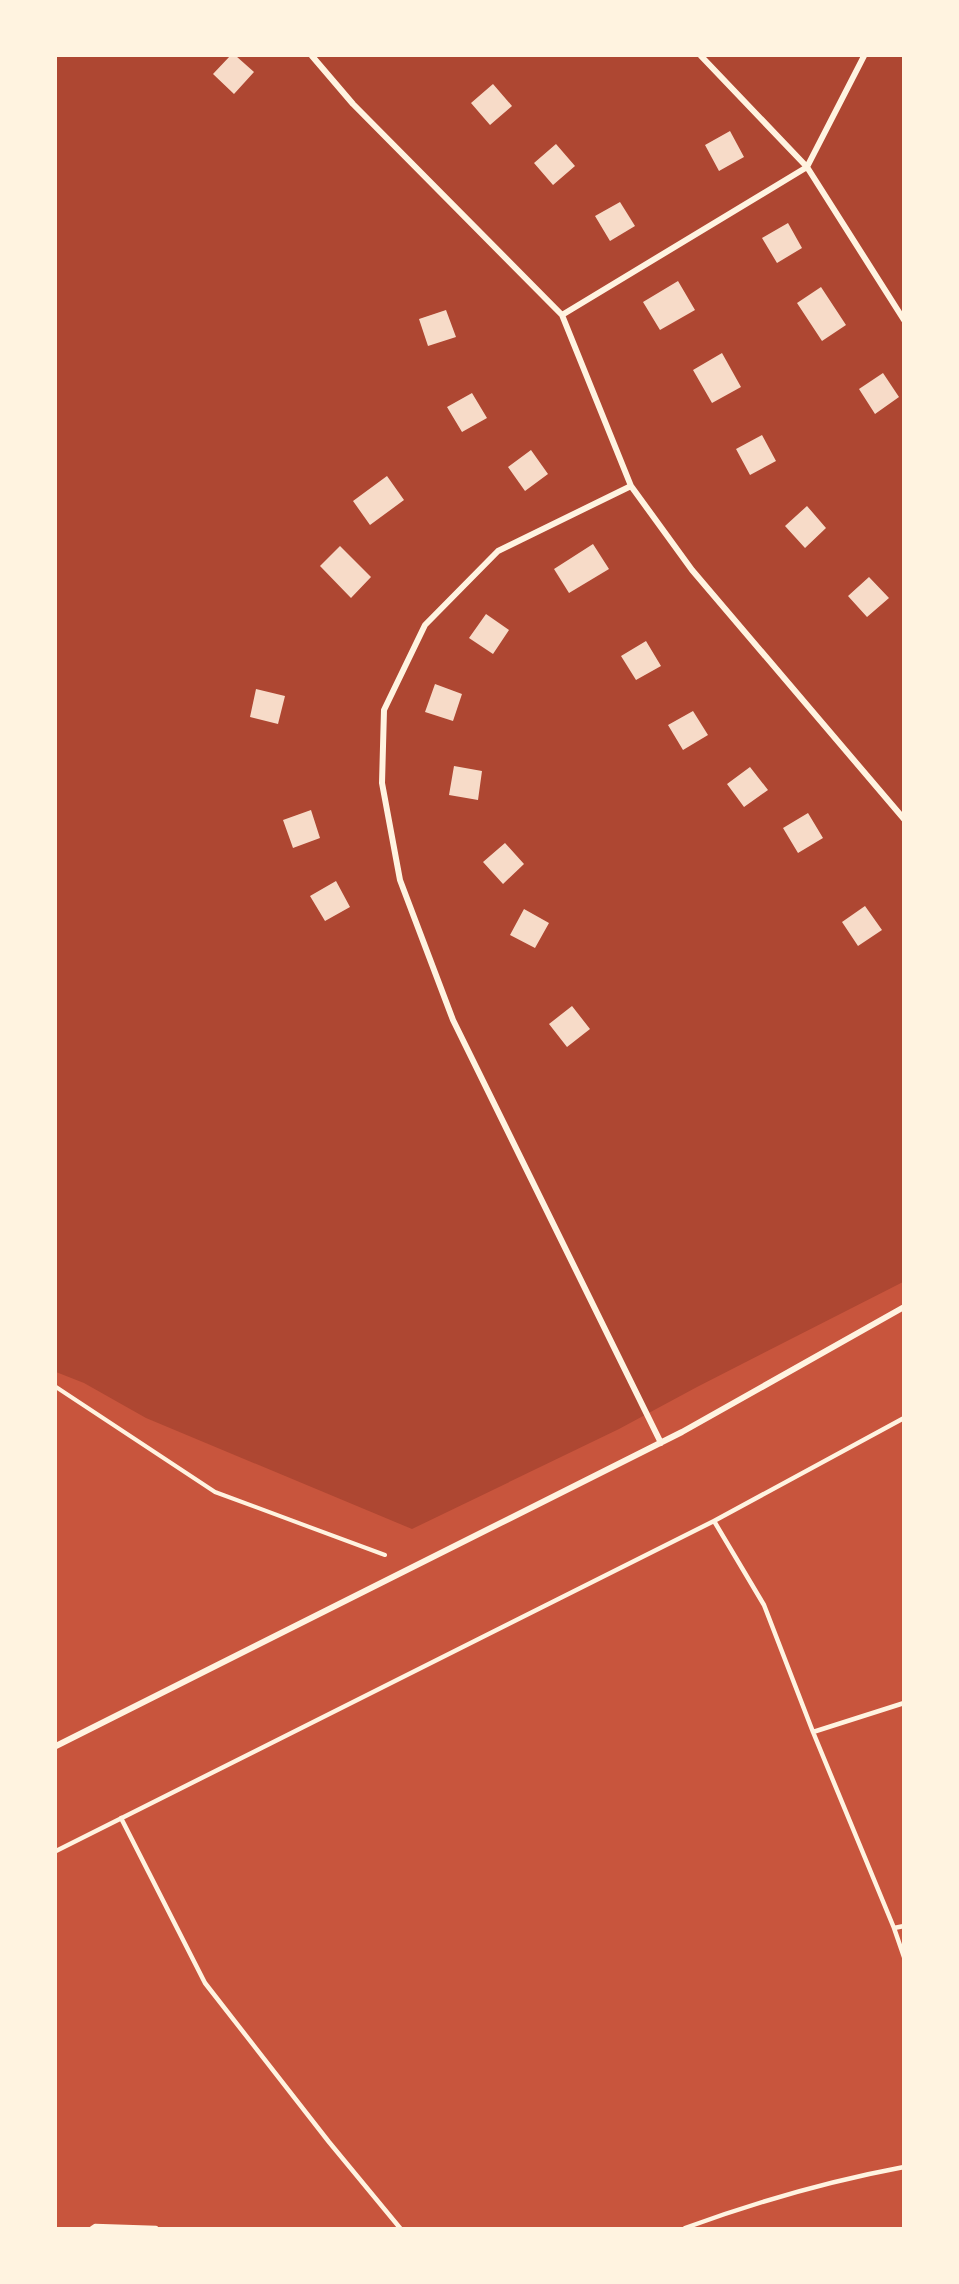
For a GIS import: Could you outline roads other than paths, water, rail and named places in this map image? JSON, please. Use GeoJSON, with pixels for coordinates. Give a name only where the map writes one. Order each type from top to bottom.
{"type":"FeatureCollection","features":[{"type":"Feature","properties":{"kind":"street"},"geometry":{"type":"LineString","coordinates":[[312,56],[353,104],[562,315],[632,486],[692,570],[903,819]]}},
{"type":"Feature","properties":{"kind":"street"},"geometry":{"type":"LineString","coordinates":[[701,56],[807,167],[903,320]]}},
{"type":"Feature","properties":{"kind":"street"},"geometry":{"type":"LineString","coordinates":[[562,315],[807,167],[864,56]]}},
{"type":"Feature","properties":{"kind":"street"},"geometry":{"type":"LineString","coordinates":[[632,486],[498,551],[425,626],[384,710],[382,783],[400,880],[453,1020],[661,1443]]}},
{"type":"Feature","properties":{"kind":"street"},"geometry":{"type":"LineString","coordinates":[[56,1746],[661,1443],[903,1307]]}},
{"type":"Feature","properties":{"kind":"lane"},"geometry":{"type":"LineString","coordinates":[[56,1851],[714,1521],[903,1418]]}},
{"type":"Feature","properties":{"kind":"lane"},"geometry":{"type":"LineString","coordinates":[[714,1521],[764,1605],[813,1732],[894,1928],[903,1957]]}},
{"type":"Feature","properties":{"kind":"lane"},"geometry":{"type":"LineString","coordinates":[[813,1732],[903,1703]]}},
{"type":"Feature","properties":{"kind":"lane"},"geometry":{"type":"LineString","coordinates":[[121,1818],[205,1983],[400,2229]]}},
{"type":"Feature","properties":{"kind":"lane"},"geometry":{"type":"LineString","coordinates":[[894,1928],[903,1926]]}},
{"type":"Feature","properties":{"kind":"lane"},"geometry":{"type":"LineString","coordinates":[[685,2229],[740,2208],[854,2176],[903,2167]]}},
{"type":"Feature","properties":{"kind":"lane"},"geometry":{"type":"LineString","coordinates":[[92,2229],[95,2226],[156,2229]]}}]}
